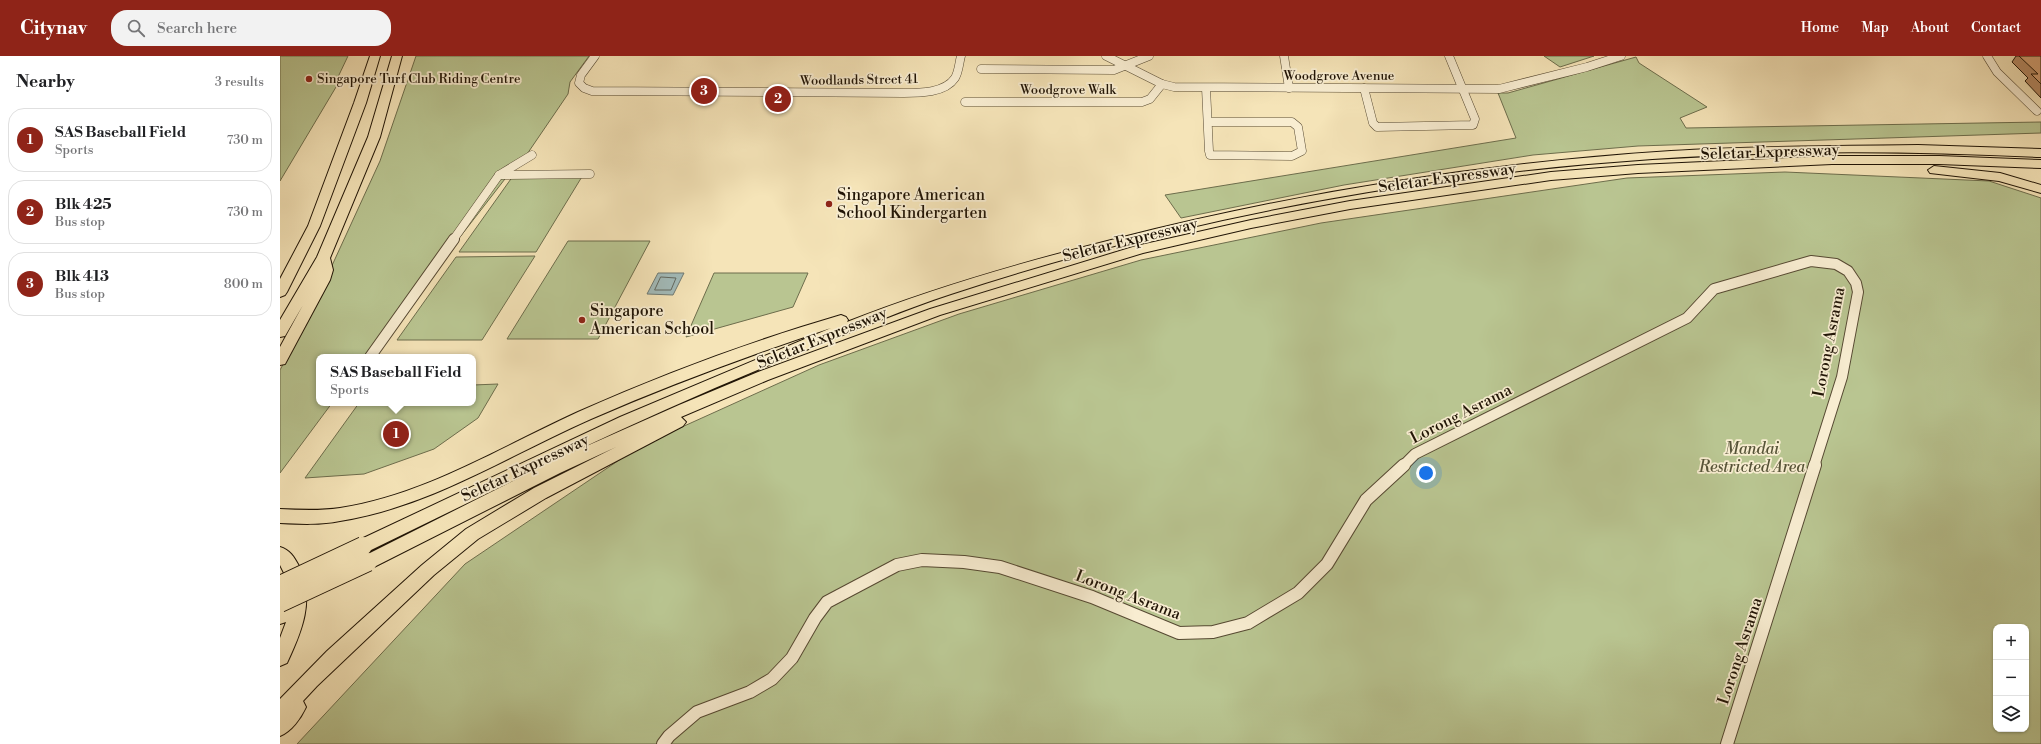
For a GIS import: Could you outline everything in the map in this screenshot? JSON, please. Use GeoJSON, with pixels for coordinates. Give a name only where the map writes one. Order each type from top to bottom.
{"type":"FeatureCollection","features":[{"type":"Feature","properties":{"kind":"highway"},"geometry":{"type":"LineString","coordinates":[[280,292],[314,226],[360,103],[375,56]]}},
{"type":"Feature","properties":{"kind":"highway"},"geometry":{"type":"LineString","coordinates":[[374,138],[397,56]]}},
{"type":"Feature","properties":{"kind":"highway"},"geometry":{"type":"LineString","coordinates":[[280,332],[324,257],[374,138],[406,56]]}},
{"type":"Feature","properties":{"kind":"highway"},"geometry":{"type":"LineString","coordinates":[[1893,148],[1903,146],[1991,142],[2041,142]]}},
{"type":"Feature","properties":{"kind":"highway","name":"Seletar Expressway"},"geometry":{"type":"LineString","coordinates":[[280,585],[365,554],[495,481],[641,414],[740,371],[932,295],[1135,237],[1236,213],[1444,177],[1549,164],[1711,153],[1893,148],[2041,153]]}},
{"type":"Feature","properties":{"kind":"highway","name":"Seletar Expressway"},"geometry":{"type":"LineString","coordinates":[[763,376],[935,312],[1142,249],[1251,224],[1350,205],[1551,176],[1638,169],[1832,160],[1939,160],[2041,164]]}},
{"type":"Feature","properties":{"kind":"highway"},"geometry":{"type":"LineString","coordinates":[[1736,164],[1938,170],[2000,177],[2041,189]]}},
{"type":"Feature","properties":{"kind":"highway"},"geometry":{"type":"LineString","coordinates":[[280,360],[323,280],[326,265],[324,257]]}},
{"type":"Feature","properties":{"kind":"highway"},"geometry":{"type":"LineString","coordinates":[[280,516],[313,517],[349,513],[390,501],[434,486],[584,416],[668,380],[756,348],[885,306],[932,295]]}},
{"type":"Feature","properties":{"kind":"highway"},"geometry":{"type":"LineString","coordinates":[[280,603],[365,554],[684,409],[763,376]]}},
{"type":"Feature","properties":{"kind":"highway"},"geometry":{"type":"LineString","coordinates":[[280,713],[310,680],[334,657],[428,570],[472,534],[540,493],[674,424],[733,396],[763,376]]}},
{"type":"Feature","properties":{"kind":"highway"},"geometry":{"type":"LineString","coordinates":[[280,554],[293,570],[298,588],[299,603],[297,618],[291,636],[280,657]]}},
{"type":"Feature","properties":{"kind":"highway"},"geometry":{"type":"LineString","coordinates":[[280,596],[282,603],[280,616]]}},
{"type":"Feature","properties":{"kind":"highway"},"geometry":{"type":"LineString","coordinates":[[280,727],[324,677],[334,657]]}},
{"type":"Feature","properties":{"kind":"street","name":"Woodlands Street 41"},"geometry":{"type":"LineString","coordinates":[[595,56],[581,75],[579,83],[584,88],[592,91],[837,93],[908,93],[939,88],[950,83],[954,78],[961,56]]}},
{"type":"Feature","properties":{"kind":"street","name":"Woodgrove Avenue"},"geometry":{"type":"LineString","coordinates":[[1106,56],[1125,67],[1162,84],[1182,88],[1463,89],[1499,89],[1576,68],[1587,67],[1621,56]]}},
{"type":"Feature","properties":{"kind":"street"},"geometry":{"type":"LineString","coordinates":[[981,69],[1114,70],[1125,67],[1148,56]]}},
{"type":"Feature","properties":{"kind":"street"},"geometry":{"type":"LineString","coordinates":[[1284,56],[1289,88]]}},
{"type":"Feature","properties":{"kind":"street"},"geometry":{"type":"LineString","coordinates":[[1364,88],[1373,123],[1377,127],[1473,124],[1475,119],[1449,56]]}},
{"type":"Feature","properties":{"kind":"street","name":"Woodgrove Avenue"},"geometry":{"type":"LineString","coordinates":[[1576,68],[1607,56]]}},
{"type":"Feature","properties":{"kind":"street"},"geometry":{"type":"LineString","coordinates":[[1987,56],[1997,72],[2037,111]]}},
{"type":"Feature","properties":{"kind":"street","name":"Woodgrove Walk"},"geometry":{"type":"LineString","coordinates":[[965,102],[1142,102],[1150,99],[1162,84]]}},
{"type":"Feature","properties":{"kind":"street"},"geometry":{"type":"LineString","coordinates":[[1206,88],[1208,122],[1210,155],[1292,156],[1302,151],[1298,126],[1292,122],[1208,122]]}},
{"type":"Feature","properties":{"kind":"street"},"geometry":{"type":"LineString","coordinates":[[372,354],[499,174],[532,155]]}},
{"type":"Feature","properties":{"kind":"street"},"geometry":{"type":"LineString","coordinates":[[499,174],[590,174]]}},
{"type":"Feature","properties":{"kind":"street","name":"Lorong Asrama"},"geometry":{"type":"LineString","coordinates":[[663,744],[669,736],[698,712],[750,692],[772,679],[792,658],[815,618],[827,602],[897,565],[922,560],[964,562],[1000,567],[1092,597],[1179,633],[1213,632],[1248,623],[1298,593],[1327,564],[1366,500],[1415,454],[1687,318],[1714,289],[1811,261],[1838,264],[1850,272],[1855,279],[1858,292],[1842,377],[1727,744]]}},
{"type":"Feature","properties":{"kind":"green space"},"geometry":{"type":"Polygon","coordinates":[[[280,56],[348,56],[338,77],[339,82],[280,181],[280,56]]]}},
{"type":"Feature","properties":{"kind":"green space"},"geometry":{"type":"Polygon","coordinates":[[[416,56],[589,56],[570,82],[568,94],[523,160],[515,166],[369,354],[316,354],[316,406],[330,406],[280,473],[280,370],[307,320],[380,161],[416,56]]]}},
{"type":"Feature","properties":{"kind":"green space"},"geometry":{"type":"Polygon","coordinates":[[[1544,56],[1594,56],[1560,67],[1544,56]]]}},
{"type":"Feature","properties":{"kind":"green space"},"geometry":{"type":"Polygon","coordinates":[[[1636,57],[1639,63],[1707,107],[1680,118],[1686,128],[2041,122],[2041,133],[1638,146],[1533,155],[1344,185],[1181,218],[1165,195],[1516,138],[1498,93],[1508,93],[1636,57]]]}},
{"type":"Feature","properties":{"kind":"green space","name":"Mandai Restricted Area"},"geometry":{"type":"Polygon","coordinates":[[[1785,172],[1989,181],[2041,198],[2041,744],[297,744],[465,564],[640,446],[819,365],[959,314],[1141,260],[1321,223],[1627,178],[1785,172]]]}},
{"type":"Feature","properties":{"kind":"green space"},"geometry":{"type":"Polygon","coordinates":[[[583,175],[536,252],[459,252],[513,176],[583,175]]]}},
{"type":"Feature","properties":{"kind":"green space"},"geometry":{"type":"Polygon","coordinates":[[[568,241],[650,241],[598,339],[507,339],[568,241]]]}},
{"type":"Feature","properties":{"kind":"green space"},"geometry":{"type":"Polygon","coordinates":[[[535,256],[482,340],[397,340],[456,257],[535,256]]]}},
{"type":"Feature","properties":{"kind":"green space"},"geometry":{"type":"Polygon","coordinates":[[[714,273],[808,273],[793,307],[686,337],[714,273]]]}},
{"type":"Feature","properties":{"kind":"green space"},"geometry":{"type":"Polygon","coordinates":[[[498,384],[478,418],[434,449],[364,474],[305,478],[357,406],[476,406],[476,385],[498,384]]]}},
{"type":"Feature","properties":{"kind":"water"},"geometry":{"type":"Polygon","coordinates":[[[658,273],[684,273],[673,295],[647,294],[658,273]]]}},
{"type":"Feature","properties":{"kind":"building"},"geometry":{"type":"Polygon","coordinates":[[[2019,56],[2041,56],[2041,84],[2031,74],[2038,74],[2019,56]]]}},
{"type":"Feature","properties":{"kind":"place","name":"Singapore Turf Club Riding Centre"},"geometry":{"type":"Point","coordinates":[309,79]}},
{"type":"Feature","properties":{"kind":"place","name":"Blk 413"},"geometry":{"type":"Point","coordinates":[704,91]}},
{"type":"Feature","properties":{"kind":"place","name":"Blk 425"},"geometry":{"type":"Point","coordinates":[778,99]}},
{"type":"Feature","properties":{"kind":"place","name":"Singapore American School Kindergarten"},"geometry":{"type":"Point","coordinates":[829,204]}},
{"type":"Feature","properties":{"kind":"place","name":"Singapore American School"},"geometry":{"type":"Point","coordinates":[582,320]}},
{"type":"Feature","properties":{"kind":"place","name":"SAS Baseball Field"},"geometry":{"type":"Point","coordinates":[396,434]}}]}
